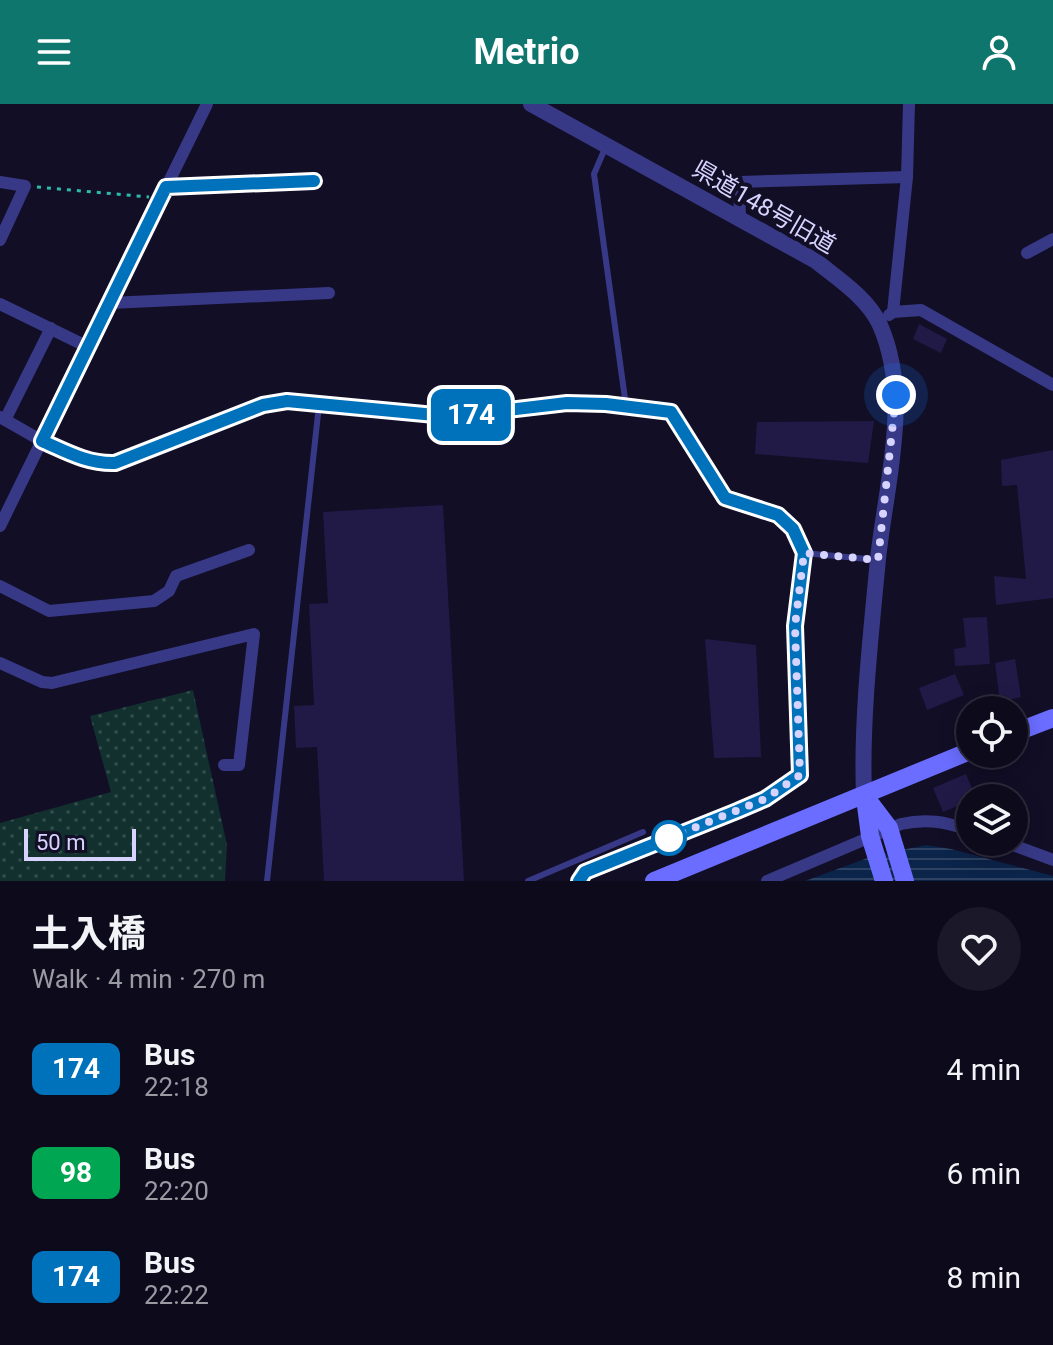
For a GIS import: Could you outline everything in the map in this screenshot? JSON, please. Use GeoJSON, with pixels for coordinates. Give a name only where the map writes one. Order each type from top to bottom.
{"type":"FeatureCollection","features":[{"type":"Feature","properties":{"kind":"main road"},"geometry":{"type":"LineString","coordinates":[[1028,728],[1053,718]]}},
{"type":"Feature","properties":{"kind":"main road"},"geometry":{"type":"LineString","coordinates":[[654,881],[956,757]]}},
{"type":"Feature","properties":{"kind":"main road"},"geometry":{"type":"LineString","coordinates":[[864,795],[892,836],[905,881]]}},
{"type":"Feature","properties":{"kind":"main road"},"geometry":{"type":"LineString","coordinates":[[864,795],[884,881]]}},
{"type":"Feature","properties":{"kind":"street"},"geometry":{"type":"LineString","coordinates":[[0,526],[207,104]]}},
{"type":"Feature","properties":{"kind":"street","name":"県道148号旧道"},"geometry":{"type":"LineString","coordinates":[[531,104],[816,261],[853,291],[879,322],[893,366],[896,395],[878,560],[863,759],[864,795]]}},
{"type":"Feature","properties":{"kind":"street"},"geometry":{"type":"LineString","coordinates":[[893,312],[907,177],[909,104]]}},
{"type":"Feature","properties":{"kind":"street"},"geometry":{"type":"LineString","coordinates":[[740,219],[739,182],[907,177]]}},
{"type":"Feature","properties":{"kind":"street"},"geometry":{"type":"LineString","coordinates":[[163,193],[314,181]]}},
{"type":"Feature","properties":{"kind":"street"},"geometry":{"type":"LineString","coordinates":[[0,182],[25,186],[1,236]]}},
{"type":"Feature","properties":{"kind":"street"},"geometry":{"type":"LineString","coordinates":[[1027,253],[1053,239]]}},
{"type":"Feature","properties":{"kind":"street"},"geometry":{"type":"LineString","coordinates":[[110,303],[329,293]]}},
{"type":"Feature","properties":{"kind":"street"},"geometry":{"type":"LineString","coordinates":[[0,304],[88,347]]}},
{"type":"Feature","properties":{"kind":"street"},"geometry":{"type":"LineString","coordinates":[[879,322],[893,312],[921,310],[1053,385]]}},
{"type":"Feature","properties":{"kind":"street"},"geometry":{"type":"LineString","coordinates":[[42,441],[3,418],[51,328]]}},
{"type":"Feature","properties":{"kind":"street"},"geometry":{"type":"LineString","coordinates":[[0,586],[49,611],[154,601],[169,591],[176,576],[249,550]]}},
{"type":"Feature","properties":{"kind":"street"},"geometry":{"type":"LineString","coordinates":[[0,663],[42,682],[52,683],[254,634],[239,765],[224,765]]}},
{"type":"Feature","properties":{"kind":"street"},"geometry":{"type":"LineString","coordinates":[[767,881],[892,836],[919,820],[940,820],[956,825]]}},
{"type":"Feature","properties":{"kind":"street"},"geometry":{"type":"LineString","coordinates":[[1028,851],[1053,860]]}},
{"type":"Feature","properties":{"kind":"lane"},"geometry":{"type":"LineString","coordinates":[[606,146],[594,174],[626,406]]}},
{"type":"Feature","properties":{"kind":"lane"},"geometry":{"type":"LineString","coordinates":[[42,441],[85,460],[115,463],[263,405],[287,401],[450,415],[567,403],[671,412],[725,498],[778,515],[793,529],[804,553],[795,626],[800,775],[765,799],[585,872],[579,881]]}},
{"type":"Feature","properties":{"kind":"lane"},"geometry":{"type":"LineString","coordinates":[[267,881],[319,405]]}},
{"type":"Feature","properties":{"kind":"lane"},"geometry":{"type":"LineString","coordinates":[[804,553],[878,560]]}},
{"type":"Feature","properties":{"kind":"lane"},"geometry":{"type":"LineString","coordinates":[[528,881],[643,832]]}},
{"type":"Feature","properties":{"kind":"path"},"geometry":{"type":"LineString","coordinates":[[25,186],[163,193]]}},
{"type":"Feature","properties":{"kind":"green space"},"geometry":{"type":"Polygon","coordinates":[[[193,690],[227,845],[225,881],[0,881],[0,823],[111,792],[90,716],[193,690]]]}},
{"type":"Feature","properties":{"kind":"water"},"geometry":{"type":"Polygon","coordinates":[[[926,845],[956,850],[956,856],[977,856],[1053,876],[1053,881],[805,881],[873,856],[926,845]]]}},
{"type":"Feature","properties":{"kind":"building"},"geometry":{"type":"Polygon","coordinates":[[[919,324],[947,339],[941,353],[913,339],[919,324]]]}},
{"type":"Feature","properties":{"kind":"building"},"geometry":{"type":"Polygon","coordinates":[[[874,421],[868,463],[755,454],[757,422],[874,421]]]}},
{"type":"Feature","properties":{"kind":"building"},"geometry":{"type":"Polygon","coordinates":[[[1053,450],[1053,598],[996,605],[994,576],[1026,579],[1017,485],[1002,486],[1001,460],[1053,450]]]}},
{"type":"Feature","properties":{"kind":"building"},"geometry":{"type":"Polygon","coordinates":[[[443,505],[464,881],[324,881],[317,747],[296,748],[294,706],[314,705],[309,604],[328,603],[323,512],[443,505]]]}},
{"type":"Feature","properties":{"kind":"building"},"geometry":{"type":"Polygon","coordinates":[[[987,617],[990,664],[955,666],[954,649],[966,647],[963,618],[987,617]]]}},
{"type":"Feature","properties":{"kind":"building"},"geometry":{"type":"Polygon","coordinates":[[[705,639],[756,645],[761,757],[714,758],[705,639]]]}},
{"type":"Feature","properties":{"kind":"building"},"geometry":{"type":"Polygon","coordinates":[[[1015,659],[1021,696],[999,696],[995,663],[1015,659]]]}},
{"type":"Feature","properties":{"kind":"building"},"geometry":{"type":"Polygon","coordinates":[[[955,674],[964,695],[927,710],[919,688],[955,674]]]}},
{"type":"Feature","properties":{"kind":"building"},"geometry":{"type":"Polygon","coordinates":[[[966,774],[970,784],[956,784],[956,807],[943,812],[933,788],[966,774]]]}},
{"type":"Feature","properties":{"kind":"bus line","name":"174"},"geometry":{"type":"LineString","coordinates":[[314,181],[166,187],[42,441],[85,460],[115,463],[263,405],[287,401],[435,415],[465,415],[567,403],[671,412],[725,498],[778,515],[801,541],[804,553],[795,626],[800,775],[765,799],[585,872],[579,881]]}},
{"type":"Feature","properties":{"kind":"route"},"geometry":{"type":"LineString","coordinates":[[669,838],[765,799],[800,775],[795,626],[804,553],[878,560],[896,395]]}}]}
